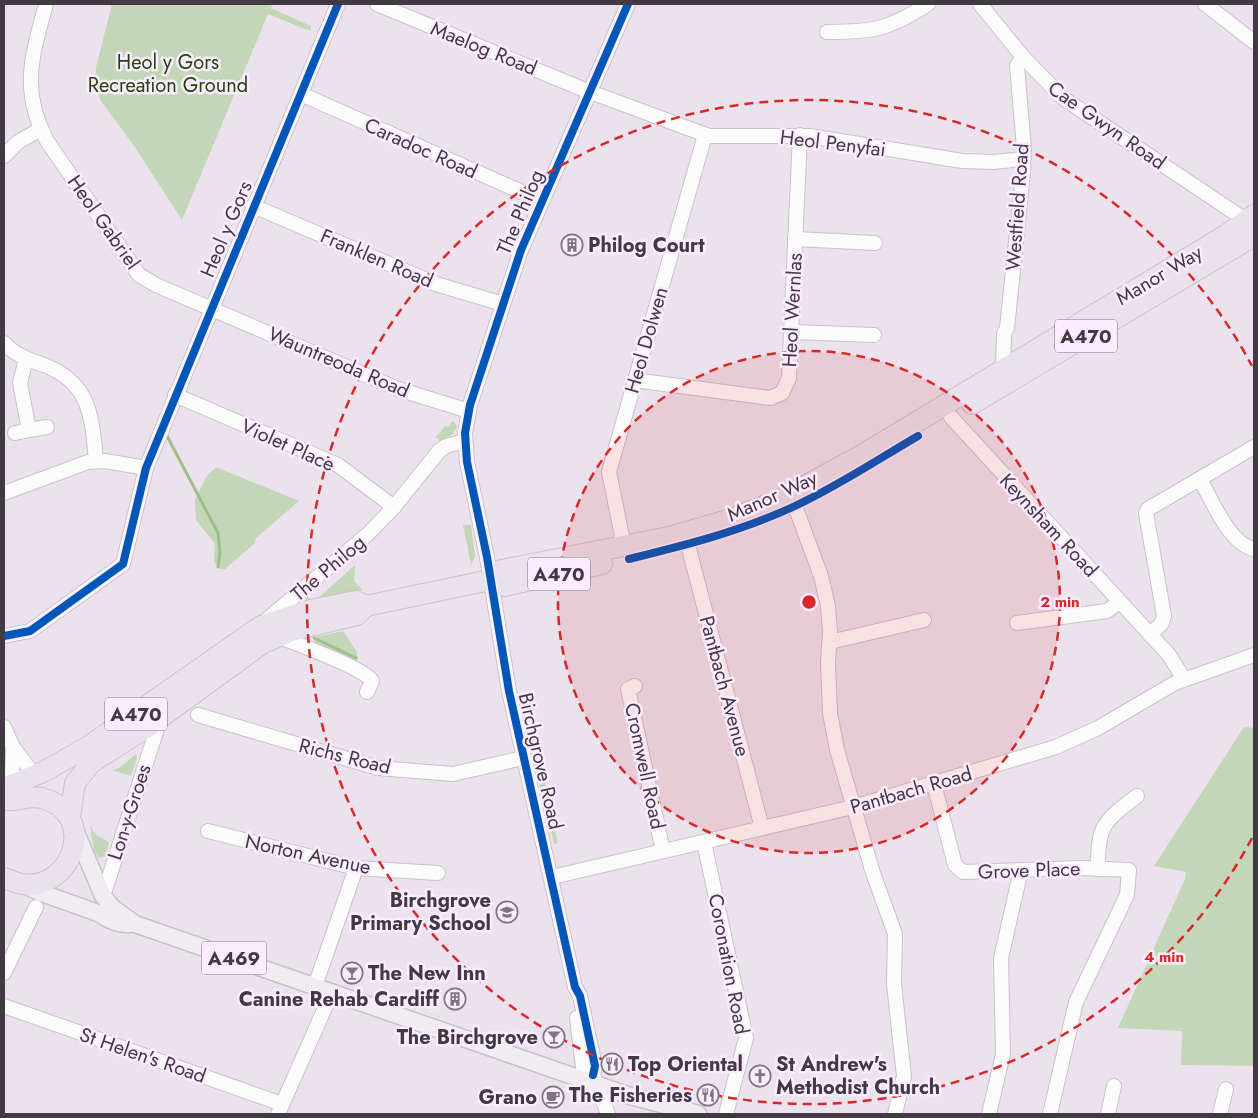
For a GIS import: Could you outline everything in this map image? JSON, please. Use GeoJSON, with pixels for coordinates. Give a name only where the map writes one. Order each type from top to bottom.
{"type":"FeatureCollection","features":[{"type":"Feature","properties":{"kind":"highway","name":"Manor Way"},"geometry":{"type":"LineString","coordinates":[[267,635],[357,616],[366,606],[490,580],[502,570],[624,546],[732,519],[779,500],[827,476],[1232,231],[1252,224]]}},
{"type":"Feature","properties":{"kind":"highway","name":"Manor Way"},"geometry":{"type":"LineString","coordinates":[[490,580],[505,586],[688,545],[739,529],[794,506],[841,482],[951,417],[1252,224]]}},
{"type":"Feature","properties":{"kind":"highway","name":"Manor Way"},"geometry":{"type":"LineString","coordinates":[[267,635],[310,610],[356,601],[366,606]]}},
{"type":"Feature","properties":{"kind":"highway","name":"A470"},"geometry":{"type":"LineString","coordinates":[[23,884],[41,881],[61,870],[73,851],[74,788],[82,772],[267,635]]}},
{"type":"Feature","properties":{"kind":"highway","name":"A470"},"geometry":{"type":"LineString","coordinates":[[4,788],[35,776],[90,746],[267,635]]}},
{"type":"Feature","properties":{"kind":"highway"},"geometry":{"type":"LineString","coordinates":[[4,800],[22,797],[42,798],[57,806],[72,823]]}},
{"type":"Feature","properties":{"kind":"highway"},"geometry":{"type":"LineString","coordinates":[[4,878],[23,884]]}},
{"type":"Feature","properties":{"kind":"main road","name":"A469"},"geometry":{"type":"LineString","coordinates":[[72,823],[103,896],[113,908],[135,924],[596,1086],[634,1098],[698,1114]]}},
{"type":"Feature","properties":{"kind":"main road","name":"A469"},"geometry":{"type":"LineString","coordinates":[[23,884],[39,892],[98,913],[106,918],[124,924],[135,924]]}},
{"type":"Feature","properties":{"kind":"street","name":"Heol Gabriel"},"geometry":{"type":"LineString","coordinates":[[46,4],[29,74],[32,105],[41,129],[140,275],[156,285],[211,308]]}},
{"type":"Feature","properties":{"kind":"street","name":"Heol y Gors"},"geometry":{"type":"LineString","coordinates":[[4,636],[30,631],[118,570],[123,564],[146,468],[338,4]]}},
{"type":"Feature","properties":{"kind":"street","name":"Maelog Road"},"geometry":{"type":"LineString","coordinates":[[377,4],[590,92]]}},
{"type":"Feature","properties":{"kind":"street","name":"The Philog"},"geometry":{"type":"LineString","coordinates":[[267,635],[266,619],[320,572],[353,548],[394,507],[439,451],[446,446],[465,441],[469,411],[521,250],[628,4]]}},
{"type":"Feature","properties":{"kind":"street"},"geometry":{"type":"LineString","coordinates":[[827,32],[865,32],[887,27],[928,4]]}},
{"type":"Feature","properties":{"kind":"street","name":"Cae Gwyn Road"},"geometry":{"type":"LineString","coordinates":[[980,4],[1023,57],[1063,98],[1252,224]]}},
{"type":"Feature","properties":{"kind":"street"},"geometry":{"type":"LineString","coordinates":[[1205,4],[1254,42]]}},
{"type":"Feature","properties":{"kind":"street","name":"Westfield Road"},"geometry":{"type":"LineString","coordinates":[[1023,57],[1017,66],[1023,159],[1007,328],[1011,344],[1018,351],[1027,355]]}},
{"type":"Feature","properties":{"kind":"street","name":"Heol Penyfai"},"geometry":{"type":"LineString","coordinates":[[590,92],[705,135],[716,137],[800,136],[962,161],[994,162],[1023,159]]}},
{"type":"Feature","properties":{"kind":"street","name":"Caradoc Road"},"geometry":{"type":"LineString","coordinates":[[301,94],[542,200]]}},
{"type":"Feature","properties":{"kind":"street"},"geometry":{"type":"LineString","coordinates":[[4,156],[18,142],[41,129]]}},
{"type":"Feature","properties":{"kind":"street","name":"Heol Dolwen"},"geometry":{"type":"LineString","coordinates":[[624,546],[609,472],[705,135]]}},
{"type":"Feature","properties":{"kind":"street","name":"Heol Wernlas"},"geometry":{"type":"LineString","coordinates":[[634,380],[770,398],[782,393],[787,385],[792,332],[800,136]]}},
{"type":"Feature","properties":{"kind":"street","name":"Franklen Road"},"geometry":{"type":"LineString","coordinates":[[253,206],[436,284],[503,304]]}},
{"type":"Feature","properties":{"kind":"street"},"geometry":{"type":"LineString","coordinates":[[796,239],[875,243]]}},
{"type":"Feature","properties":{"kind":"street","name":"Wauntreoda Road"},"geometry":{"type":"LineString","coordinates":[[211,308],[398,389],[469,411]]}},
{"type":"Feature","properties":{"kind":"street","name":"Westfield Road"},"geometry":{"type":"LineString","coordinates":[[1003,370],[1004,334],[1007,328]]}},
{"type":"Feature","properties":{"kind":"street"},"geometry":{"type":"LineString","coordinates":[[792,332],[874,335]]}},
{"type":"Feature","properties":{"kind":"street"},"geometry":{"type":"LineString","coordinates":[[4,343],[26,359],[56,370],[81,392],[90,412],[96,461]]}},
{"type":"Feature","properties":{"kind":"street"},"geometry":{"type":"LineString","coordinates":[[26,359],[20,383],[22,431],[47,427]]}},
{"type":"Feature","properties":{"kind":"street","name":"Violet Place"},"geometry":{"type":"LineString","coordinates":[[175,395],[338,465],[394,507]]}},
{"type":"Feature","properties":{"kind":"street","name":"Keynsham Road"},"geometry":{"type":"LineString","coordinates":[[951,417],[1169,655],[1184,680]]}},
{"type":"Feature","properties":{"kind":"street","name":"Birchgrove Road"},"geometry":{"type":"LineString","coordinates":[[465,441],[467,462],[509,691],[575,987],[580,996],[595,1066],[599,1114]]}},
{"type":"Feature","properties":{"kind":"street"},"geometry":{"type":"LineString","coordinates":[[1150,635],[1162,623],[1164,616],[1146,513],[1148,509],[1254,447]]}},
{"type":"Feature","properties":{"kind":"street"},"geometry":{"type":"LineString","coordinates":[[4,493],[79,465],[96,461],[146,468]]}},
{"type":"Feature","properties":{"kind":"street"},"geometry":{"type":"LineString","coordinates":[[1200,478],[1235,538],[1244,546],[1254,549]]}},
{"type":"Feature","properties":{"kind":"street"},"geometry":{"type":"LineString","coordinates":[[794,506],[824,586],[830,624],[829,686],[832,730],[873,873],[895,934],[894,984],[904,1076],[895,1114]]}},
{"type":"Feature","properties":{"kind":"street","name":"Pantbach Avenue"},"geometry":{"type":"LineString","coordinates":[[688,545],[762,828]]}},
{"type":"Feature","properties":{"kind":"street"},"geometry":{"type":"LineString","coordinates":[[1017,623],[1107,611],[1120,602]]}},
{"type":"Feature","properties":{"kind":"street"},"geometry":{"type":"LineString","coordinates":[[830,642],[924,620]]}},
{"type":"Feature","properties":{"kind":"street"},"geometry":{"type":"LineString","coordinates":[[310,625],[308,642],[312,649]]}},
{"type":"Feature","properties":{"kind":"street"},"geometry":{"type":"LineString","coordinates":[[267,635],[312,649],[354,667],[370,677],[372,681],[367,692]]}},
{"type":"Feature","properties":{"kind":"street","name":"Pantbach Road"},"geometry":{"type":"LineString","coordinates":[[552,877],[853,807],[1067,743],[1098,728],[1163,689],[1254,655]]}},
{"type":"Feature","properties":{"kind":"street","name":"Cromwell Road"},"geometry":{"type":"LineString","coordinates":[[635,686],[628,689],[663,851]]}},
{"type":"Feature","properties":{"kind":"street","name":"Richs Road"},"geometry":{"type":"LineString","coordinates":[[198,715],[378,768],[453,774],[524,758]]}},
{"type":"Feature","properties":{"kind":"street"},"geometry":{"type":"LineString","coordinates":[[4,726],[13,747],[35,776]]}},
{"type":"Feature","properties":{"kind":"street","name":"Lon-y-Groes"},"geometry":{"type":"LineString","coordinates":[[103,896],[113,860],[157,729]]}},
{"type":"Feature","properties":{"kind":"street"},"geometry":{"type":"LineString","coordinates":[[129,739],[141,744],[148,754]]}},
{"type":"Feature","properties":{"kind":"street"},"geometry":{"type":"LineString","coordinates":[[4,788],[12,772],[13,747]]}},
{"type":"Feature","properties":{"kind":"street","name":"Grove Place"},"geometry":{"type":"LineString","coordinates":[[934,784],[955,865],[963,872],[1098,868],[1129,870],[1127,895],[1076,1002],[1050,1114]]}},
{"type":"Feature","properties":{"kind":"street"},"geometry":{"type":"LineString","coordinates":[[1098,868],[1100,835],[1103,826],[1108,819],[1137,796]]}},
{"type":"Feature","properties":{"kind":"street","name":"Norton Avenue"},"geometry":{"type":"LineString","coordinates":[[208,831],[356,868],[438,873]]}},
{"type":"Feature","properties":{"kind":"street","name":"Coronation Road"},"geometry":{"type":"LineString","coordinates":[[704,842],[746,1038],[726,1114]]}},
{"type":"Feature","properties":{"kind":"street"},"geometry":{"type":"LineString","coordinates":[[88,863],[101,865],[113,860]]}},
{"type":"Feature","properties":{"kind":"street"},"geometry":{"type":"LineString","coordinates":[[315,986],[356,868]]}},
{"type":"Feature","properties":{"kind":"street"},"geometry":{"type":"LineString","coordinates":[[989,1114],[1003,1054],[1002,958],[1021,870]]}},
{"type":"Feature","properties":{"kind":"street"},"geometry":{"type":"LineString","coordinates":[[4,973],[36,907]]}},
{"type":"Feature","properties":{"kind":"street"},"geometry":{"type":"LineString","coordinates":[[282,1111],[332,992]]}},
{"type":"Feature","properties":{"kind":"street","name":"St Helen's Road"},"geometry":{"type":"LineString","coordinates":[[4,1006],[282,1111]]}},
{"type":"Feature","properties":{"kind":"street"},"geometry":{"type":"LineString","coordinates":[[596,1086],[606,1104],[608,1114]]}},
{"type":"Feature","properties":{"kind":"street"},"geometry":{"type":"LineString","coordinates":[[1108,1114],[1114,1086]]}},
{"type":"Feature","properties":{"kind":"street"},"geometry":{"type":"LineString","coordinates":[[1220,1114],[1226,1088]]}},
{"type":"Feature","properties":{"kind":"green space","name":"Heol y Gors Recreation Ground"},"geometry":{"type":"Polygon","coordinates":[[[112,4],[273,4],[271,8],[311,26],[310,31],[268,14],[182,220],[134,146],[101,101],[95,86],[96,67],[112,4]]]}},
{"type":"Feature","properties":{"kind":"green space"},"geometry":{"type":"Polygon","coordinates":[[[453,421],[457,426],[453,434],[440,441],[436,437],[445,426],[448,427],[453,421]]]}},
{"type":"Feature","properties":{"kind":"green space"},"geometry":{"type":"Polygon","coordinates":[[[216,467],[299,501],[256,538],[254,544],[225,569],[220,569],[214,562],[215,544],[196,520],[195,500],[206,477],[216,467]]]}},
{"type":"Feature","properties":{"kind":"green space"},"geometry":{"type":"Polygon","coordinates":[[[463,525],[471,525],[475,557],[471,565],[463,525]]]}},
{"type":"Feature","properties":{"kind":"green space"},"geometry":{"type":"Polygon","coordinates":[[[355,565],[354,581],[363,590],[317,599],[355,565]]]}},
{"type":"Feature","properties":{"kind":"green space"},"geometry":{"type":"Polygon","coordinates":[[[343,631],[357,652],[358,664],[316,644],[314,639],[315,637],[343,631]]]}},
{"type":"Feature","properties":{"kind":"green space"},"geometry":{"type":"Polygon","coordinates":[[[532,725],[547,789],[541,791],[527,726],[532,725]]]}},
{"type":"Feature","properties":{"kind":"green space"},"geometry":{"type":"Polygon","coordinates":[[[1244,727],[1254,728],[1254,1066],[1181,1065],[1182,1031],[1118,1028],[1185,879],[1186,872],[1154,866],[1244,727]]]}},
{"type":"Feature","properties":{"kind":"green space"},"geometry":{"type":"Polygon","coordinates":[[[136,754],[137,757],[131,776],[112,770],[119,768],[136,754]]]}},
{"type":"Feature","properties":{"kind":"green space"},"geometry":{"type":"Polygon","coordinates":[[[547,794],[558,843],[554,844],[543,795],[547,794]]]}},
{"type":"Feature","properties":{"kind":"green space"},"geometry":{"type":"Polygon","coordinates":[[[90,825],[96,835],[109,842],[106,856],[99,858],[94,851],[90,825]]]}},
{"type":"Feature","properties":{"kind":"waterway"},"geometry":{"type":"LineString","coordinates":[[167,436],[218,533],[220,552],[218,567]]}},
{"type":"Feature","properties":{"kind":"waterway"},"geometry":{"type":"LineString","coordinates":[[314,638],[356,658]]}},
{"type":"Feature","properties":{"kind":"cycle path"},"geometry":{"type":"LineString","coordinates":[[4,636],[30,631],[123,564],[146,468],[338,4]]}},
{"type":"Feature","properties":{"kind":"cycle path"},"geometry":{"type":"LineString","coordinates":[[593,1075],[595,1066],[580,996],[575,987],[509,691],[487,557],[467,462],[465,433],[470,405],[521,250],[628,4]]}},
{"type":"Feature","properties":{"kind":"cycle path"},"geometry":{"type":"LineString","coordinates":[[629,559],[714,537],[775,515],[827,490],[918,436]]}},
{"type":"Feature","properties":{"kind":"place","name":"Philog Court"},"geometry":{"type":"Point","coordinates":[572,245]}},
{"type":"Feature","properties":{"kind":"place","name":"Birchgrove Primary School"},"geometry":{"type":"Point","coordinates":[507,912]}},
{"type":"Feature","properties":{"kind":"place","name":"The New Inn"},"geometry":{"type":"Point","coordinates":[352,973]}},
{"type":"Feature","properties":{"kind":"place","name":"Canine Rehab Cardiff"},"geometry":{"type":"Point","coordinates":[455,999]}},
{"type":"Feature","properties":{"kind":"place","name":"The Birchgrove"},"geometry":{"type":"Point","coordinates":[554,1037]}},
{"type":"Feature","properties":{"kind":"place","name":"Top Oriental"},"geometry":{"type":"Point","coordinates":[612,1064]}},
{"type":"Feature","properties":{"kind":"place","name":"St Andrew's Methodist Church"},"geometry":{"type":"Point","coordinates":[760,1076]}},
{"type":"Feature","properties":{"kind":"place","name":"The Fisheries"},"geometry":{"type":"Point","coordinates":[708,1095]}},
{"type":"Feature","properties":{"kind":"place","name":"Grano"},"geometry":{"type":"Point","coordinates":[553,1097]}}]}
